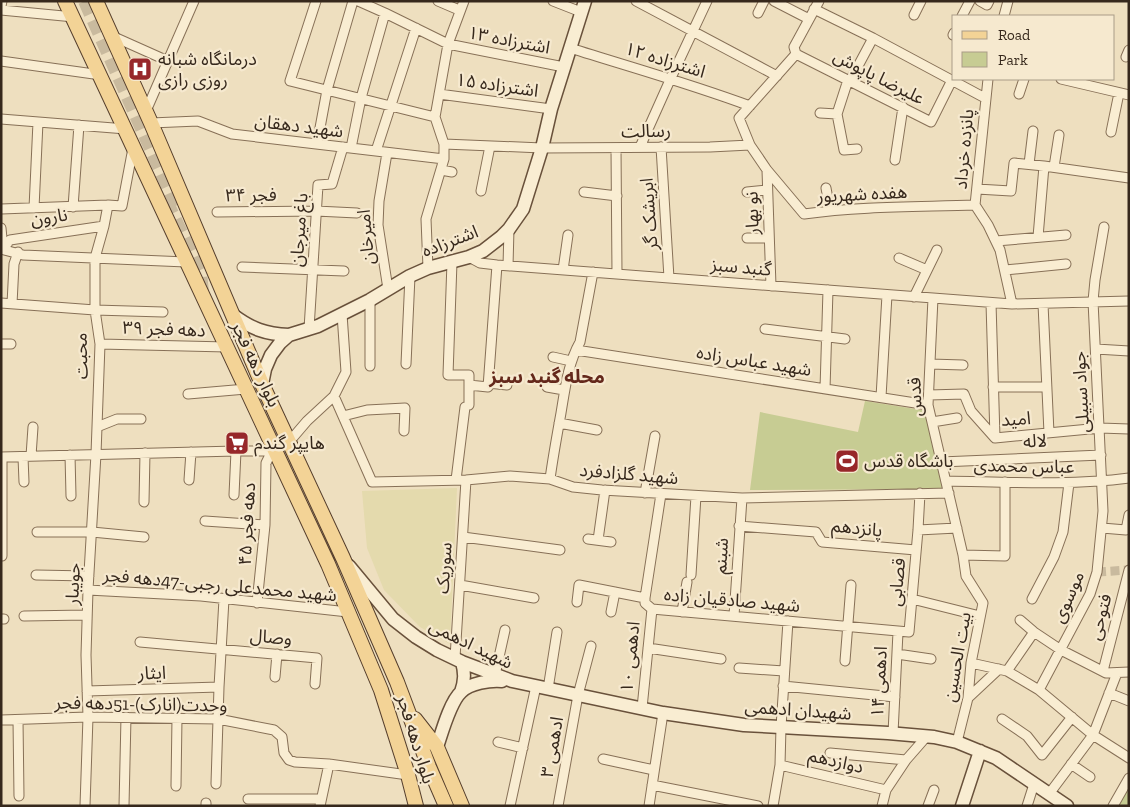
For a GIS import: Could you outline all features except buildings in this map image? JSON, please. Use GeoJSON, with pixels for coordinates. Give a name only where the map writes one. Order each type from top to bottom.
{"type":"FeatureCollection","features":[{"type":"Feature","properties":{"kind":"main road","name":"بلوار دهه فجر"},"geometry":{"type":"LineString","coordinates":[[65,1],[328,564],[382,690],[416,806]]}},
{"type":"Feature","properties":{"kind":"main road","name":"بلوار دهه فجر"},"geometry":{"type":"LineString","coordinates":[[100,3],[112,36],[149,117],[262,384],[397,682],[446,806]]}},
{"type":"Feature","properties":{"kind":"main road"},"geometry":{"type":"LineString","coordinates":[[407,708],[438,746],[462,806]]}},
{"type":"Feature","properties":{"kind":"main road"},"geometry":{"type":"LineString","coordinates":[[429,767],[436,806]]}},
{"type":"Feature","properties":{"kind":"street"},"geometry":{"type":"LineString","coordinates":[[1,6],[2,1]]}},
{"type":"Feature","properties":{"kind":"street"},"geometry":{"type":"LineString","coordinates":[[149,117],[168,61],[194,1]]}},
{"type":"Feature","properties":{"kind":"street"},"geometry":{"type":"LineString","coordinates":[[316,1],[290,81],[435,117]]}},
{"type":"Feature","properties":{"kind":"street"},"geometry":{"type":"LineString","coordinates":[[317,144],[327,90],[353,1]]}},
{"type":"Feature","properties":{"kind":"street","name":"اشترزاده ۱۳"},"geometry":{"type":"LineString","coordinates":[[358,1],[448,44],[564,67]]}},
{"type":"Feature","properties":{"kind":"street"},"geometry":{"type":"LineString","coordinates":[[438,1],[459,10]]}},
{"type":"Feature","properties":{"kind":"street"},"geometry":{"type":"LineString","coordinates":[[428,268],[426,219],[444,159],[444,144],[435,117],[448,44],[459,10],[464,1]]}},
{"type":"Feature","properties":{"kind":"street"},"geometry":{"type":"LineString","coordinates":[[553,1],[583,7]]}},
{"type":"Feature","properties":{"kind":"street"},"geometry":{"type":"LineString","coordinates":[[636,1],[777,76]]}},
{"type":"Feature","properties":{"kind":"street"},"geometry":{"type":"LineString","coordinates":[[640,148],[707,1]]}},
{"type":"Feature","properties":{"kind":"street"},"geometry":{"type":"LineString","coordinates":[[758,13],[764,1]]}},
{"type":"Feature","properties":{"kind":"street"},"geometry":{"type":"LineString","coordinates":[[774,1],[809,20]]}},
{"type":"Feature","properties":{"kind":"street"},"geometry":{"type":"LineString","coordinates":[[914,15],[921,1]]}},
{"type":"Feature","properties":{"kind":"street"},"geometry":{"type":"LineString","coordinates":[[963,15],[970,1]]}},
{"type":"Feature","properties":{"kind":"street"},"geometry":{"type":"LineString","coordinates":[[980,1],[987,5],[989,1]]}},
{"type":"Feature","properties":{"kind":"street"},"geometry":{"type":"LineString","coordinates":[[1004,15],[1008,1]]}},
{"type":"Feature","properties":{"kind":"street"},"geometry":{"type":"LineString","coordinates":[[796,54],[794,47],[816,5],[873,38],[986,98]]}},
{"type":"Feature","properties":{"kind":"street","name":"اشترزاده"},"geometry":{"type":"LineString","coordinates":[[262,384],[265,369],[271,355],[280,343],[289,336],[318,326],[428,268],[469,257],[482,251],[501,238],[509,229],[523,209],[542,148],[551,109],[583,7]]}},
{"type":"Feature","properties":{"kind":"street"},"geometry":{"type":"LineString","coordinates":[[1,10],[74,17]]}},
{"type":"Feature","properties":{"kind":"street"},"geometry":{"type":"LineString","coordinates":[[347,148],[384,13]]}},
{"type":"Feature","properties":{"kind":"street"},"geometry":{"type":"LineString","coordinates":[[376,151],[416,28]]}},
{"type":"Feature","properties":{"kind":"street"},"geometry":{"type":"LineString","coordinates":[[112,36],[168,61]]}},
{"type":"Feature","properties":{"kind":"street"},"geometry":{"type":"LineString","coordinates":[[857,149],[844,150],[838,114],[849,80],[873,38]]}},
{"type":"Feature","properties":{"kind":"street","name":"اشترزاده ۱۲"},"geometry":{"type":"LineString","coordinates":[[570,48],[707,90],[750,106]]}},
{"type":"Feature","properties":{"kind":"street","name":"هفده شهریور"},"geometry":{"type":"LineString","coordinates":[[796,54],[738,118],[750,145],[767,170],[804,214],[873,207],[975,205]]}},
{"type":"Feature","properties":{"kind":"street","name":"علیرضا پاپوش"},"geometry":{"type":"LineString","coordinates":[[796,54],[931,122],[952,80]]}},
{"type":"Feature","properties":{"kind":"street"},"geometry":{"type":"LineString","coordinates":[[1,61],[100,75]]}},
{"type":"Feature","properties":{"kind":"street","name":"پانزده خرداد"},"geometry":{"type":"LineString","coordinates":[[988,80],[975,205],[1000,250],[1012,304]]}},
{"type":"Feature","properties":{"kind":"street"},"geometry":{"type":"LineString","coordinates":[[1019,94],[1024,80]]}},
{"type":"Feature","properties":{"kind":"street"},"geometry":{"type":"LineString","coordinates":[[1066,80],[1129,95]]}},
{"type":"Feature","properties":{"kind":"street"},"geometry":{"type":"LineString","coordinates":[[1111,132],[1119,93]]}},
{"type":"Feature","properties":{"kind":"street","name":"اشترزاده ۱۵"},"geometry":{"type":"LineString","coordinates":[[439,94],[551,109]]}},
{"type":"Feature","properties":{"kind":"street"},"geometry":{"type":"LineString","coordinates":[[895,160],[903,107]]}},
{"type":"Feature","properties":{"kind":"street"},"geometry":{"type":"LineString","coordinates":[[820,113],[838,114]]}},
{"type":"Feature","properties":{"kind":"street","name":"شهید دهقان"},"geometry":{"type":"LineString","coordinates":[[149,117],[198,121],[232,134],[444,159]]}},
{"type":"Feature","properties":{"kind":"street"},"geometry":{"type":"LineString","coordinates":[[1,119],[126,130]]}},
{"type":"Feature","properties":{"kind":"street"},"geometry":{"type":"LineString","coordinates":[[34,208],[38,122]]}},
{"type":"Feature","properties":{"kind":"street"},"geometry":{"type":"LineString","coordinates":[[73,207],[79,125]]}},
{"type":"Feature","properties":{"kind":"street"},"geometry":{"type":"LineString","coordinates":[[1030,164],[1033,131]]}},
{"type":"Feature","properties":{"kind":"street"},"geometry":{"type":"LineString","coordinates":[[1038,237],[1049,166],[1058,135]]}},
{"type":"Feature","properties":{"kind":"street","name":"رسالت"},"geometry":{"type":"LineString","coordinates":[[444,144],[542,148],[750,145]]}},
{"type":"Feature","properties":{"kind":"street"},"geometry":{"type":"LineString","coordinates":[[1,209],[122,206],[133,146]]}},
{"type":"Feature","properties":{"kind":"street"},"geometry":{"type":"LineString","coordinates":[[481,191],[490,146]]}},
{"type":"Feature","properties":{"kind":"street","name":"ابریشک گر"},"geometry":{"type":"LineString","coordinates":[[661,147],[670,278]]}},
{"type":"Feature","properties":{"kind":"street","name":"باغ میرجان"},"geometry":{"type":"LineString","coordinates":[[309,329],[318,185],[332,184],[347,148]]}},
{"type":"Feature","properties":{"kind":"street"},"geometry":{"type":"LineString","coordinates":[[616,148],[617,274]]}},
{"type":"Feature","properties":{"kind":"street","name":"امیرخان"},"geometry":{"type":"LineString","coordinates":[[387,152],[378,202],[378,225],[388,289]]}},
{"type":"Feature","properties":{"kind":"street"},"geometry":{"type":"LineString","coordinates":[[977,189],[1011,191],[1014,163],[1049,166],[1129,178]]}},
{"type":"Feature","properties":{"kind":"street"},"geometry":{"type":"LineString","coordinates":[[441,170],[452,172]]}},
{"type":"Feature","properties":{"kind":"street","name":"نو بهار"},"geometry":{"type":"LineString","coordinates":[[767,170],[770,286]]}},
{"type":"Feature","properties":{"kind":"street"},"geometry":{"type":"LineString","coordinates":[[826,188],[830,210]]}},
{"type":"Feature","properties":{"kind":"street"},"geometry":{"type":"LineString","coordinates":[[747,192],[767,190]]}},
{"type":"Feature","properties":{"kind":"street"},"geometry":{"type":"LineString","coordinates":[[584,192],[617,196]]}},
{"type":"Feature","properties":{"kind":"street","name":"محبت"},"geometry":{"type":"LineString","coordinates":[[96,454],[100,344],[95,310],[95,258],[108,205]]}},
{"type":"Feature","properties":{"kind":"street","name":"فجر ۳۴"},"geometry":{"type":"LineString","coordinates":[[217,212],[316,210],[357,213]]}},
{"type":"Feature","properties":{"kind":"street","name":"نارون"},"geometry":{"type":"LineString","coordinates":[[2,249],[10,240],[104,226]]}},
{"type":"Feature","properties":{"kind":"street","name":"جواد سبیلی"},"geometry":{"type":"LineString","coordinates":[[1102,481],[1093,302],[1104,227]]}},
{"type":"Feature","properties":{"kind":"street"},"geometry":{"type":"LineString","coordinates":[[1,228],[2,249],[18,252],[23,255],[186,262]]}},
{"type":"Feature","properties":{"kind":"street"},"geometry":{"type":"LineString","coordinates":[[508,266],[509,229]]}},
{"type":"Feature","properties":{"kind":"street"},"geometry":{"type":"LineString","coordinates":[[563,270],[568,235]]}},
{"type":"Feature","properties":{"kind":"street"},"geometry":{"type":"LineString","coordinates":[[996,241],[1066,235]]}},
{"type":"Feature","properties":{"kind":"street"},"geometry":{"type":"LineString","coordinates":[[747,238],[769,238]]}},
{"type":"Feature","properties":{"kind":"street"},"geometry":{"type":"LineString","coordinates":[[914,297],[937,250]]}},
{"type":"Feature","properties":{"kind":"street"},"geometry":{"type":"LineString","coordinates":[[12,304],[14,264],[18,252]]}},
{"type":"Feature","properties":{"kind":"street","name":"گنبد سبز"},"geometry":{"type":"LineString","coordinates":[[469,257],[480,263],[508,266],[992,303],[1043,304],[1129,301]]}},
{"type":"Feature","properties":{"kind":"street"},"geometry":{"type":"LineString","coordinates":[[899,258],[927,270]]}},
{"type":"Feature","properties":{"kind":"street"},"geometry":{"type":"LineString","coordinates":[[452,262],[448,375],[469,375],[469,385],[488,388],[497,265]]}},
{"type":"Feature","properties":{"kind":"street"},"geometry":{"type":"LineString","coordinates":[[1005,270],[1066,264]]}},
{"type":"Feature","properties":{"kind":"street"},"geometry":{"type":"LineString","coordinates":[[242,267],[344,271]]}},
{"type":"Feature","properties":{"kind":"street"},"geometry":{"type":"LineString","coordinates":[[550,479],[564,390],[571,362],[580,342],[593,272]]}},
{"type":"Feature","properties":{"kind":"street"},"geometry":{"type":"LineString","coordinates":[[406,364],[410,276]]}},
{"type":"Feature","properties":{"kind":"street"},"geometry":{"type":"LineString","coordinates":[[825,389],[828,290]]}},
{"type":"Feature","properties":{"kind":"street"},"geometry":{"type":"LineString","coordinates":[[881,398],[887,295]]}},
{"type":"Feature","properties":{"kind":"street","name":"قدس"},"geometry":{"type":"LineString","coordinates":[[933,298],[928,405],[949,493]]}},
{"type":"Feature","properties":{"kind":"street"},"geometry":{"type":"LineString","coordinates":[[370,300],[370,366]]}},
{"type":"Feature","properties":{"kind":"street"},"geometry":{"type":"LineString","coordinates":[[1,303],[95,310],[163,312]]}},
{"type":"Feature","properties":{"kind":"street"},"geometry":{"type":"LineString","coordinates":[[992,303],[994,438]]}},
{"type":"Feature","properties":{"kind":"street"},"geometry":{"type":"LineString","coordinates":[[1043,304],[1049,433]]}},
{"type":"Feature","properties":{"kind":"street"},"geometry":{"type":"LineString","coordinates":[[289,442],[307,421],[334,396],[346,372],[342,314]]}},
{"type":"Feature","properties":{"kind":"street"},"geometry":{"type":"LineString","coordinates":[[233,315],[259,331],[289,336]]}},
{"type":"Feature","properties":{"kind":"street"},"geometry":{"type":"LineString","coordinates":[[766,329],[845,339]]}},
{"type":"Feature","properties":{"kind":"street"},"geometry":{"type":"LineString","coordinates":[[1,344],[11,344]]}},
{"type":"Feature","properties":{"kind":"street","name":"دهه فجر ۳۹"},"geometry":{"type":"LineString","coordinates":[[100,344],[227,347]]}},
{"type":"Feature","properties":{"kind":"street"},"geometry":{"type":"LineString","coordinates":[[1096,349],[1129,351]]}},
{"type":"Feature","properties":{"kind":"street","name":"شهید عباس زاده"},"geometry":{"type":"LineString","coordinates":[[576,350],[928,405]]}},
{"type":"Feature","properties":{"kind":"street"},"geometry":{"type":"LineString","coordinates":[[553,357],[571,362]]}},
{"type":"Feature","properties":{"kind":"street"},"geometry":{"type":"LineString","coordinates":[[930,364],[963,365]]}},
{"type":"Feature","properties":{"kind":"street"},"geometry":{"type":"LineString","coordinates":[[488,383],[507,385]]}},
{"type":"Feature","properties":{"kind":"street","name":"سوریک"},"geometry":{"type":"LineString","coordinates":[[458,660],[463,537],[461,480],[469,385]]}},
{"type":"Feature","properties":{"kind":"street"},"geometry":{"type":"LineString","coordinates":[[546,387],[564,390]]}},
{"type":"Feature","properties":{"kind":"street"},"geometry":{"type":"LineString","coordinates":[[993,387],[1047,387]]}},
{"type":"Feature","properties":{"kind":"street"},"geometry":{"type":"LineString","coordinates":[[188,394],[246,389]]}},
{"type":"Feature","properties":{"kind":"street","name":"امید"},"geometry":{"type":"LineString","coordinates":[[929,395],[964,394],[971,411],[994,438],[1100,428],[1129,429]]}},
{"type":"Feature","properties":{"kind":"street","name":"شهید گلزادفرد"},"geometry":{"type":"LineString","coordinates":[[334,396],[372,482],[461,480],[510,476],[550,479],[573,487],[742,498],[949,493]]}},
{"type":"Feature","properties":{"kind":"street"},"geometry":{"type":"LineString","coordinates":[[343,416],[367,410],[404,408],[404,431]]}},
{"type":"Feature","properties":{"kind":"street"},"geometry":{"type":"LineString","coordinates":[[932,422],[957,418]]}},
{"type":"Feature","properties":{"kind":"street"},"geometry":{"type":"LineString","coordinates":[[97,427],[117,419],[141,419]]}},
{"type":"Feature","properties":{"kind":"street"},"geometry":{"type":"LineString","coordinates":[[559,423],[597,430]]}},
{"type":"Feature","properties":{"kind":"street"},"geometry":{"type":"LineString","coordinates":[[24,482],[33,426]]}},
{"type":"Feature","properties":{"kind":"street"},"geometry":{"type":"LineString","coordinates":[[645,493],[655,436]]}},
{"type":"Feature","properties":{"kind":"street"},"geometry":{"type":"LineString","coordinates":[[2,556],[2,457],[236,450],[276,451]]}},
{"type":"Feature","properties":{"kind":"street"},"geometry":{"type":"LineString","coordinates":[[234,494],[236,450]]}},
{"type":"Feature","properties":{"kind":"street","name":"دهه فجر ۴۵"},"geometry":{"type":"LineString","coordinates":[[257,603],[264,525],[266,463],[269,457],[276,451]]}},
{"type":"Feature","properties":{"kind":"street"},"geometry":{"type":"LineString","coordinates":[[189,480],[191,452]]}},
{"type":"Feature","properties":{"kind":"street"},"geometry":{"type":"LineString","coordinates":[[144,502],[145,453]]}},
{"type":"Feature","properties":{"kind":"street","name":"جویبار"},"geometry":{"type":"LineString","coordinates":[[85,806],[88,717],[87,615],[96,454]]}},
{"type":"Feature","properties":{"kind":"street"},"geometry":{"type":"LineString","coordinates":[[70,455],[70,496]]}},
{"type":"Feature","properties":{"kind":"street","name":"لاله"},"geometry":{"type":"LineString","coordinates":[[941,462],[1101,455]]}},
{"type":"Feature","properties":{"kind":"street","name":"عباس محمدی"},"geometry":{"type":"LineString","coordinates":[[946,481],[1069,483],[1129,478]]}},
{"type":"Feature","properties":{"kind":"street","name":"موسوی"},"geometry":{"type":"LineString","coordinates":[[1039,690],[1090,594],[1097,572],[1103,512],[1102,481]]}},
{"type":"Feature","properties":{"kind":"street"},"geometry":{"type":"LineString","coordinates":[[963,556],[1005,556],[1005,482]]}},
{"type":"Feature","properties":{"kind":"street"},"geometry":{"type":"LineString","coordinates":[[1032,599],[1054,557],[1063,532],[1069,483]]}},
{"type":"Feature","properties":{"kind":"street"},"geometry":{"type":"LineString","coordinates":[[598,540],[605,490]]}},
{"type":"Feature","properties":{"kind":"street","name":"بیت الحسین"},"geometry":{"type":"LineString","coordinates":[[949,493],[966,576],[983,603],[970,663],[968,698],[957,742]]}},
{"type":"Feature","properties":{"kind":"street","name":"شهید صادقیان زاده"},"geometry":{"type":"LineString","coordinates":[[661,494],[645,598],[645,603],[652,609],[898,632]]}},
{"type":"Feature","properties":{"kind":"street","name":"قصابی"},"geometry":{"type":"LineString","coordinates":[[898,632],[909,632],[920,494]]}},
{"type":"Feature","properties":{"kind":"street"},"geometry":{"type":"LineString","coordinates":[[682,612],[689,578],[696,496]]}},
{"type":"Feature","properties":{"kind":"street","name":"شبنم"},"geometry":{"type":"LineString","coordinates":[[734,616],[742,498]]}},
{"type":"Feature","properties":{"kind":"street"},"geometry":{"type":"LineString","coordinates":[[1102,528],[1126,530],[1129,515]]}},
{"type":"Feature","properties":{"kind":"street"},"geometry":{"type":"LineString","coordinates":[[205,521],[264,525]]}},
{"type":"Feature","properties":{"kind":"street","name":"پانزدهم"},"geometry":{"type":"LineString","coordinates":[[740,526],[816,532],[822,542],[916,550]]}},
{"type":"Feature","properties":{"kind":"street"},"geometry":{"type":"LineString","coordinates":[[918,530],[957,528]]}},
{"type":"Feature","properties":{"kind":"street"},"geometry":{"type":"LineString","coordinates":[[38,532],[92,532],[144,537]]}},
{"type":"Feature","properties":{"kind":"street"},"geometry":{"type":"LineString","coordinates":[[463,537],[560,550]]}},
{"type":"Feature","properties":{"kind":"street"},"geometry":{"type":"LineString","coordinates":[[588,539],[611,542]]}},
{"type":"Feature","properties":{"kind":"street","name":"شهید ادهمی"},"geometry":{"type":"LineString","coordinates":[[342,558],[393,619],[416,637],[458,660],[512,681]]}},
{"type":"Feature","properties":{"kind":"street","name":"فتوحی"},"geometry":{"type":"LineString","coordinates":[[1103,671],[1129,570]]}},
{"type":"Feature","properties":{"kind":"street"},"geometry":{"type":"LineString","coordinates":[[36,575],[89,576]]}},
{"type":"Feature","properties":{"kind":"street"},"geometry":{"type":"LineString","coordinates":[[460,585],[534,598]]}},
{"type":"Feature","properties":{"kind":"street"},"geometry":{"type":"LineString","coordinates":[[576,602],[579,585],[645,598]]}},
{"type":"Feature","properties":{"kind":"street"},"geometry":{"type":"LineString","coordinates":[[845,661],[851,585]]}},
{"type":"Feature","properties":{"kind":"street","name":"شهید محمدعلی رجبی-47دهه فجر"},"geometry":{"type":"LineString","coordinates":[[88,590],[192,596],[348,612]]}},
{"type":"Feature","properties":{"kind":"street"},"geometry":{"type":"LineString","coordinates":[[611,612],[615,592]]}},
{"type":"Feature","properties":{"kind":"street"},"geometry":{"type":"LineString","coordinates":[[216,784],[224,599]]}},
{"type":"Feature","properties":{"kind":"street"},"geometry":{"type":"LineString","coordinates":[[912,599],[980,616]]}},
{"type":"Feature","properties":{"kind":"street","name":"ادهمی ۱۰"},"geometry":{"type":"LineString","coordinates":[[642,708],[652,609]]}},
{"type":"Feature","properties":{"kind":"street"},"geometry":{"type":"LineString","coordinates":[[24,616],[87,615]]}},
{"type":"Feature","properties":{"kind":"street"},"geometry":{"type":"LineString","coordinates":[[1020,620],[1061,650],[1106,673],[1129,672]]}},
{"type":"Feature","properties":{"kind":"street"},"geometry":{"type":"LineString","coordinates":[[773,806],[780,764],[788,621]]}},
{"type":"Feature","properties":{"kind":"street"},"geometry":{"type":"LineString","coordinates":[[494,675],[505,630]]}},
{"type":"Feature","properties":{"kind":"street"},"geometry":{"type":"LineString","coordinates":[[510,806],[523,748],[557,632]]}},
{"type":"Feature","properties":{"kind":"street","name":"ادهمی ۱۴"},"geometry":{"type":"LineString","coordinates":[[893,733],[898,632]]}},
{"type":"Feature","properties":{"kind":"street"},"geometry":{"type":"LineString","coordinates":[[968,698],[1003,670],[1034,632]]}},
{"type":"Feature","properties":{"kind":"street","name":"وصال"},"geometry":{"type":"LineString","coordinates":[[140,642],[317,658],[315,684]]}},
{"type":"Feature","properties":{"kind":"street","name":"ادهمی ۳"},"geometry":{"type":"LineString","coordinates":[[558,806],[578,695],[591,646]]}},
{"type":"Feature","properties":{"kind":"street"},"geometry":{"type":"LineString","coordinates":[[648,648],[721,660]]}},
{"type":"Feature","properties":{"kind":"street"},"geometry":{"type":"LineString","coordinates":[[275,677],[277,654]]}},
{"type":"Feature","properties":{"kind":"street"},"geometry":{"type":"LineString","coordinates":[[897,654],[931,658]]}},
{"type":"Feature","properties":{"kind":"street"},"geometry":{"type":"LineString","coordinates":[[438,746],[451,707],[461,692],[464,682],[465,672],[458,660]]}},
{"type":"Feature","properties":{"kind":"street"},"geometry":{"type":"LineString","coordinates":[[970,663],[1003,670],[1039,690],[1093,735],[1129,758]]}},
{"type":"Feature","properties":{"kind":"street"},"geometry":{"type":"LineString","coordinates":[[739,668],[784,671]]}},
{"type":"Feature","properties":{"kind":"street"},"geometry":{"type":"LineString","coordinates":[[1049,794],[1093,735],[1117,673]]}},
{"type":"Feature","properties":{"kind":"street","name":"شهید ادهمی"},"geometry":{"type":"LineString","coordinates":[[461,692],[477,683],[494,680],[512,681]]}},
{"type":"Feature","properties":{"kind":"street","name":"شهیدان ادهمی"},"geometry":{"type":"LineString","coordinates":[[512,681],[663,713],[744,725],[893,733],[927,736],[957,742],[996,758],[1067,806]]}},
{"type":"Feature","properties":{"kind":"street"},"geometry":{"type":"LineString","coordinates":[[783,686],[895,698]]}},
{"type":"Feature","properties":{"kind":"street","name":"ایثار"},"geometry":{"type":"LineString","coordinates":[[87,691],[219,687]]}},
{"type":"Feature","properties":{"kind":"street"},"geometry":{"type":"LineString","coordinates":[[1109,693],[1129,701]]}},
{"type":"Feature","properties":{"kind":"street"},"geometry":{"type":"LineString","coordinates":[[649,806],[663,713]]}},
{"type":"Feature","properties":{"kind":"street","name":"وحدت(انارک)-51دهه فجر"},"geometry":{"type":"LineString","coordinates":[[1,720],[88,717],[218,719],[274,730],[282,737],[284,753],[288,760],[408,775]]}},
{"type":"Feature","properties":{"kind":"street"},"geometry":{"type":"LineString","coordinates":[[124,806],[126,717]]}},
{"type":"Feature","properties":{"kind":"street"},"geometry":{"type":"LineString","coordinates":[[1002,719],[1027,736],[1042,755],[1072,717]]}},
{"type":"Feature","properties":{"kind":"street"},"geometry":{"type":"LineString","coordinates":[[176,786],[177,718]]}},
{"type":"Feature","properties":{"kind":"street"},"geometry":{"type":"LineString","coordinates":[[18,720],[19,796]]}},
{"type":"Feature","properties":{"kind":"street"},"geometry":{"type":"LineString","coordinates":[[882,806],[886,790],[906,760],[927,736]]}},
{"type":"Feature","properties":{"kind":"street"},"geometry":{"type":"LineString","coordinates":[[498,742],[523,748]]}},
{"type":"Feature","properties":{"kind":"street"},"geometry":{"type":"LineString","coordinates":[[962,806],[980,751]]}},
{"type":"Feature","properties":{"kind":"street"},"geometry":{"type":"LineString","coordinates":[[830,753],[906,760]]}},
{"type":"Feature","properties":{"kind":"street"},"geometry":{"type":"LineString","coordinates":[[603,758],[654,770]]}},
{"type":"Feature","properties":{"kind":"street"},"geometry":{"type":"LineString","coordinates":[[248,799],[320,803],[329,764]]}},
{"type":"Feature","properties":{"kind":"street","name":"دوازدهم"},"geometry":{"type":"LineString","coordinates":[[780,764],[886,790]]}},
{"type":"Feature","properties":{"kind":"street"},"geometry":{"type":"LineString","coordinates":[[1071,764],[1090,777]]}},
{"type":"Feature","properties":{"kind":"street"},"geometry":{"type":"LineString","coordinates":[[1113,806],[1129,778]]}},
{"type":"Feature","properties":{"kind":"street"},"geometry":{"type":"LineString","coordinates":[[1027,806],[1034,784]]}},
{"type":"Feature","properties":{"kind":"street"},"geometry":{"type":"LineString","coordinates":[[652,785],[758,806]]}},
{"type":"Feature","properties":{"kind":"street"},"geometry":{"type":"LineString","coordinates":[[928,806],[934,790]]}},
{"type":"Feature","properties":{"kind":"shaded area"},"geometry":{"type":"Polygon","coordinates":[[[457,488],[450,644],[420,627],[384,590],[367,548],[362,491],[457,488]]]}},
{"type":"Feature","properties":{"kind":"green space","name":"باشگاه قدس"},"geometry":{"type":"Polygon","coordinates":[[[865,401],[928,411],[948,489],[750,490],[760,412],[858,432],[865,401]]]}},
{"type":"Feature","properties":{"kind":"green space"},"geometry":{"type":"Polygon","coordinates":[[[1129,779],[1129,806],[1113,806],[1129,779]]]}},
{"type":"Feature","properties":{"kind":"tunnel"},"geometry":{"type":"LineString","coordinates":[[85,1],[178,209]]}},
{"type":"Feature","properties":{"kind":"tunnel"},"geometry":{"type":"LineString","coordinates":[[166,201],[200,273],[202,292]]}},
{"type":"Feature","properties":{"kind":"tunnel"},"geometry":{"type":"LineString","coordinates":[[1097,572],[1129,570]]}},
{"type":"Feature","properties":{"kind":"place","name":"درمانگاه شبانه روزی رازی"},"geometry":{"type":"Point","coordinates":[140,69]}},
{"type":"Feature","properties":{"kind":"place","name":"هایپر گندم"},"geometry":{"type":"Point","coordinates":[237,443]}},
{"type":"Feature","properties":{"kind":"place","name":"باشگاه قدس"},"geometry":{"type":"Point","coordinates":[847,461]}},
{"type":"Feature","properties":{"kind":"district","name":"محله گنبد سبز"},"geometry":{"type":"Point","coordinates":[547,376]}}]}
